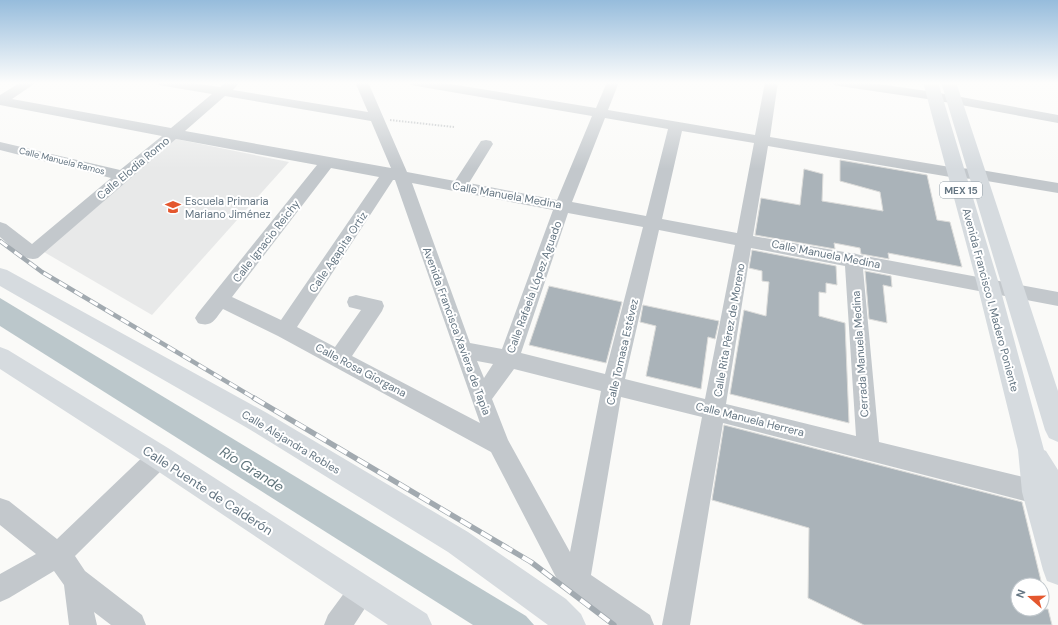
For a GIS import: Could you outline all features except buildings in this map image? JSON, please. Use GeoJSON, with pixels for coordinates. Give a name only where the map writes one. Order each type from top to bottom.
{"type":"FeatureCollection","features":[{"type":"Feature","properties":{"kind":"main road","name":"Avenida Francisco I. Madero Poniente"},"geometry":{"type":"LineString","coordinates":[[941,111],[1014,290],[1058,430]]}},
{"type":"Feature","properties":{"kind":"main road","name":"Avenida Francisco I. Madero Poniente"},"geometry":{"type":"LineString","coordinates":[[956,111],[966,174],[988,284],[1031,450],[1036,492],[1058,570]]}},
{"type":"Feature","properties":{"kind":"main road","name":"Calle Alejandra Robles"},"geometry":{"type":"LineString","coordinates":[[0,276],[258,421],[458,542],[555,610],[570,625]]}},
{"type":"Feature","properties":{"kind":"main road","name":"Calle Puente de Calderón"},"geometry":{"type":"LineString","coordinates":[[0,357],[159,457],[416,625]]}},
{"type":"Feature","properties":{"kind":"main road","name":"Avenida Francisco I. Madero Poniente"},"geometry":{"type":"LineString","coordinates":[[1031,450],[1051,483],[1058,512]]}},
{"type":"Feature","properties":{"kind":"street","name":"Calle Manuela Medina"},"geometry":{"type":"LineString","coordinates":[[53,111],[327,163],[396,174],[988,284],[1058,299]]}},
{"type":"Feature","properties":{"kind":"street","name":"Calle Elodia Romo"},"geometry":{"type":"LineString","coordinates":[[0,228],[32,254],[200,111]]}},
{"type":"Feature","properties":{"kind":"street"},"geometry":{"type":"LineString","coordinates":[[336,111],[377,118]]}},
{"type":"Feature","properties":{"kind":"street","name":"Avenida Francisca Xaviera de Tapia"},"geometry":{"type":"LineString","coordinates":[[374,111],[396,174],[499,445],[573,577]]}},
{"type":"Feature","properties":{"kind":"street"},"geometry":{"type":"LineString","coordinates":[[592,111],[1058,188]]}},
{"type":"Feature","properties":{"kind":"street","name":"Calle Rita Pérez de Moreno"},"geometry":{"type":"LineString","coordinates":[[676,625],[767,111]]}},
{"type":"Feature","properties":{"kind":"street"},"geometry":{"type":"LineString","coordinates":[[1013,111],[1058,119]]}},
{"type":"Feature","properties":{"kind":"street","name":"Calle Rafaela López Aguado"},"geometry":{"type":"LineString","coordinates":[[481,398],[508,359],[563,205],[602,113]]}},
{"type":"Feature","properties":{"kind":"street","name":"Calle Tomasa Estévez"},"geometry":{"type":"LineString","coordinates":[[573,577],[613,385],[676,126]]}},
{"type":"Feature","properties":{"kind":"street"},"geometry":{"type":"LineString","coordinates":[[459,186],[486,144]]}},
{"type":"Feature","properties":{"kind":"street","name":"Calle Manuela Ramos"},"geometry":{"type":"LineString","coordinates":[[0,146],[123,176]]}},
{"type":"Feature","properties":{"kind":"street","name":"Calle Ignacio Reichy"},"geometry":{"type":"LineString","coordinates":[[205,318],[221,300],[327,163]]}},
{"type":"Feature","properties":{"kind":"street","name":"Calle Agapita Ortiz"},"geometry":{"type":"LineString","coordinates":[[286,330],[396,174]]}},
{"type":"Feature","properties":{"kind":"street","name":"Cerrada Manuela Medina"},"geometry":{"type":"LineString","coordinates":[[853,260],[868,449]]}},
{"type":"Feature","properties":{"kind":"street","name":"Calle Rosa Giorgana"},"geometry":{"type":"LineString","coordinates":[[221,300],[286,330],[499,445]]}},
{"type":"Feature","properties":{"kind":"street"},"geometry":{"type":"LineString","coordinates":[[339,358],[375,306],[356,302]]}},
{"type":"Feature","properties":{"kind":"street","name":"Calle Manuela Herrera"},"geometry":{"type":"LineString","coordinates":[[463,350],[508,359],[714,410],[1036,492]]}},
{"type":"Feature","properties":{"kind":"street"},"geometry":{"type":"LineString","coordinates":[[0,589],[58,555],[159,457]]}},
{"type":"Feature","properties":{"kind":"street"},"geometry":{"type":"LineString","coordinates":[[0,510],[58,555],[76,580],[132,625]]}},
{"type":"Feature","properties":{"kind":"street"},"geometry":{"type":"LineString","coordinates":[[573,577],[640,625]]}},
{"type":"Feature","properties":{"kind":"street"},"geometry":{"type":"LineString","coordinates":[[76,580],[83,625]]}},
{"type":"Feature","properties":{"kind":"street"},"geometry":{"type":"LineString","coordinates":[[338,625],[362,590]]}},
{"type":"Feature","properties":{"kind":"path"},"geometry":{"type":"LineString","coordinates":[[377,118],[454,127]]}},
{"type":"Feature","properties":{"kind":"shaded area","name":"Escuela Primaria Mariano Jiménez"},"geometry":{"type":"Polygon","coordinates":[[[176,139],[289,162],[152,315],[44,252],[176,139]]]}},
{"type":"Feature","properties":{"kind":"water","name":"Río Grande"},"geometry":{"type":"Polygon","coordinates":[[[0,298],[526,616],[534,625],[473,625],[0,326],[0,298]]]}},
{"type":"Feature","properties":{"kind":"railway"},"geometry":{"type":"LineString","coordinates":[[0,241],[42,272],[256,399]]}},
{"type":"Feature","properties":{"kind":"railway"},"geometry":{"type":"LineString","coordinates":[[254,398],[531,562],[614,625]]}},
{"type":"Feature","properties":{"kind":"place","name":"Escuela Primaria Mariano Jiménez"},"geometry":{"type":"Point","coordinates":[173,207]}}]}
